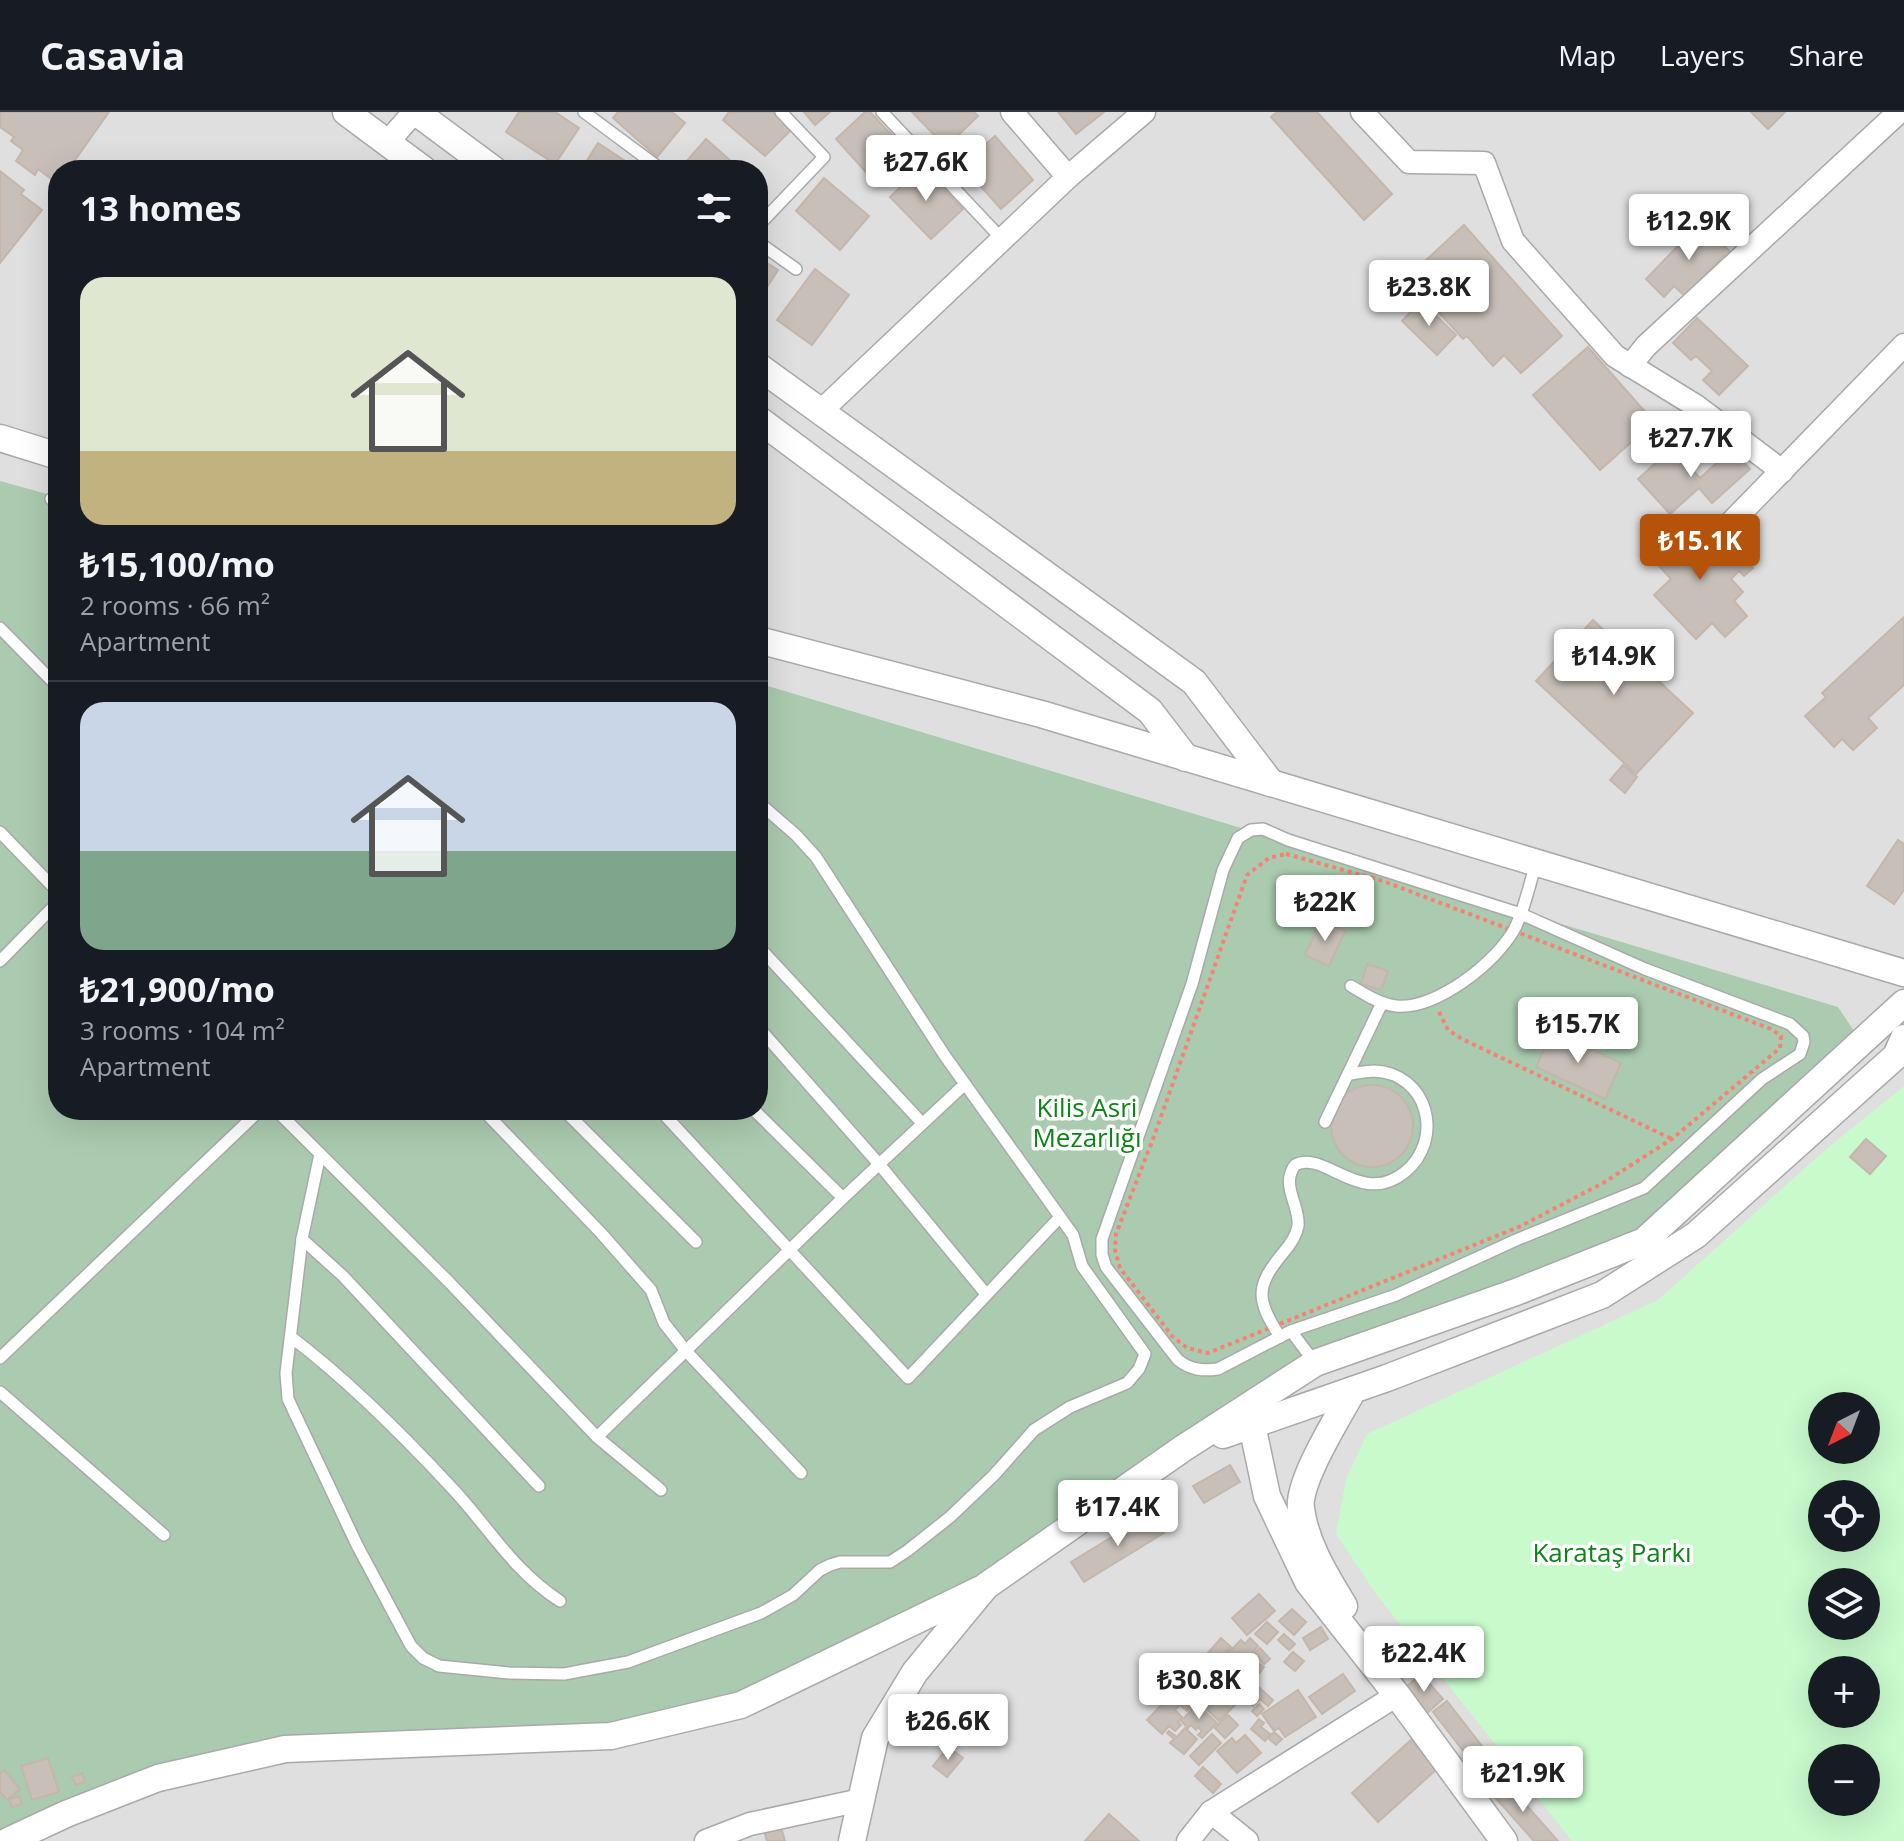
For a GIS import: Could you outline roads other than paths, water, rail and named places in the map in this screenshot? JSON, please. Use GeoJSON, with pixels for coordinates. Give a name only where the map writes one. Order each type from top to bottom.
{"type":"FeatureCollection","features":[{"type":"Feature","properties":{"kind":"street"},"geometry":{"type":"LineString","coordinates":[[346,112],[410,160]]}},
{"type":"Feature","properties":{"kind":"street"},"geometry":{"type":"LineString","coordinates":[[387,143],[415,112],[480,160]]}},
{"type":"Feature","properties":{"kind":"street"},"geometry":{"type":"LineString","coordinates":[[1012,112],[1068,177]]}},
{"type":"Feature","properties":{"kind":"street"},"geometry":{"type":"LineString","coordinates":[[1362,112],[1409,162],[1484,163],[1513,241],[1615,356],[1696,406],[1782,471]]}},
{"type":"Feature","properties":{"kind":"street"},"geometry":{"type":"LineString","coordinates":[[1630,366],[1646,346],[1899,112]]}},
{"type":"Feature","properties":{"kind":"street"},"geometry":{"type":"LineString","coordinates":[[820,412],[1068,177],[1139,114]]}},
{"type":"Feature","properties":{"kind":"street"},"geometry":{"type":"LineString","coordinates":[[1723,531],[1904,345]]}},
{"type":"Feature","properties":{"kind":"street"},"geometry":{"type":"LineString","coordinates":[[768,373],[1194,682],[1271,783]]}},
{"type":"Feature","properties":{"kind":"street"},"geometry":{"type":"LineString","coordinates":[[768,426],[1150,711],[1186,758]]}},
{"type":"Feature","properties":{"kind":"street"},"geometry":{"type":"LineString","coordinates":[[0,438],[48,453]]}},
{"type":"Feature","properties":{"kind":"street"},"geometry":{"type":"LineString","coordinates":[[768,643],[1041,714],[1904,973]]}},
{"type":"Feature","properties":{"kind":"street"},"geometry":{"type":"LineString","coordinates":[[1249,1416],[1315,1363],[1516,1292],[1644,1241],[1904,1003]]}},
{"type":"Feature","properties":{"kind":"street"},"geometry":{"type":"LineString","coordinates":[[8,1841],[66,1814],[158,1778],[285,1749],[611,1736],[741,1705],[986,1586],[1182,1449],[1249,1416],[1353,1390],[1602,1295],[1696,1235],[1896,1056],[1904,1038]]}},
{"type":"Feature","properties":{"kind":"street"},"geometry":{"type":"LineString","coordinates":[[1353,1390],[1310,1470],[1300,1507],[1317,1561],[1397,1695]]}},
{"type":"Feature","properties":{"kind":"street"},"geometry":{"type":"LineString","coordinates":[[1249,1416],[1267,1496],[1308,1582],[1397,1695],[1504,1841]]}},
{"type":"Feature","properties":{"kind":"street"},"geometry":{"type":"LineString","coordinates":[[852,1841],[875,1738],[915,1672],[986,1586]]}},
{"type":"Feature","properties":{"kind":"street"},"geometry":{"type":"LineString","coordinates":[[1188,1841],[1211,1812],[1397,1695]]}},
{"type":"Feature","properties":{"kind":"street"},"geometry":{"type":"LineString","coordinates":[[706,1841],[750,1824],[861,1800]]}},
{"type":"Feature","properties":{"kind":"street"},"geometry":{"type":"LineString","coordinates":[[1211,1812],[1247,1841]]}},
{"type":"Feature","properties":{"kind":"lane"},"geometry":{"type":"LineString","coordinates":[[584,112],[649,160]]}},
{"type":"Feature","properties":{"kind":"lane"},"geometry":{"type":"LineString","coordinates":[[768,216],[824,157],[781,112]]}},
{"type":"Feature","properties":{"kind":"lane"},"geometry":{"type":"LineString","coordinates":[[882,112],[1002,239]]}},
{"type":"Feature","properties":{"kind":"lane"},"geometry":{"type":"LineString","coordinates":[[768,249],[796,269]]}},
{"type":"Feature","properties":{"kind":"lane"},"geometry":{"type":"LineString","coordinates":[[0,628],[48,677]]}},
{"type":"Feature","properties":{"kind":"lane"},"geometry":{"type":"LineString","coordinates":[[320,1154],[302,1239],[286,1388],[291,1411],[357,1545],[417,1653],[439,1666],[509,1673],[564,1674],[592,1670],[662,1651],[727,1623],[761,1613],[793,1595],[820,1570],[830,1565],[840,1562],[890,1562],[950,1517],[1045,1421],[1127,1383],[1145,1354],[1082,1266],[1073,1235],[965,1084],[816,857],[768,811]]}},
{"type":"Feature","properties":{"kind":"lane"},"geometry":{"type":"LineString","coordinates":[[1263,829],[1288,840],[1521,914],[1645,969],[1796,1026],[1803,1036],[1803,1048],[1795,1058],[1762,1079],[1644,1188],[1516,1240],[1409,1290],[1286,1334],[1218,1369],[1206,1371],[1187,1367],[1178,1360],[1106,1267],[1102,1255],[1102,1239],[1192,984],[1223,870],[1238,838],[1251,830],[1263,829]]}},
{"type":"Feature","properties":{"kind":"lane"},"geometry":{"type":"LineString","coordinates":[[0,832],[48,882]]}},
{"type":"Feature","properties":{"kind":"lane"},"geometry":{"type":"LineString","coordinates":[[1351,986],[1382,1003],[1403,1006],[1424,1002],[1466,980],[1481,970],[1505,943],[1521,914],[1536,863]]}},
{"type":"Feature","properties":{"kind":"lane"},"geometry":{"type":"LineString","coordinates":[[0,961],[48,912]]}},
{"type":"Feature","properties":{"kind":"lane"},"geometry":{"type":"LineString","coordinates":[[768,957],[922,1123]]}},
{"type":"Feature","properties":{"kind":"lane"},"geometry":{"type":"LineString","coordinates":[[1325,1122],[1382,1003]]}},
{"type":"Feature","properties":{"kind":"lane"},"geometry":{"type":"LineString","coordinates":[[768,1038],[879,1164],[986,1294]]}},
{"type":"Feature","properties":{"kind":"lane"},"geometry":{"type":"LineString","coordinates":[[1315,1363],[1264,1310],[1261,1289],[1272,1266],[1290,1244],[1297,1229],[1297,1215],[1288,1182],[1295,1165],[1310,1161],[1350,1180],[1379,1184],[1407,1171],[1427,1139],[1429,1122],[1425,1106],[1408,1086],[1389,1074],[1375,1071],[1350,1074]]}},
{"type":"Feature","properties":{"kind":"lane"},"geometry":{"type":"LineString","coordinates":[[597,1437],[965,1084]]}},
{"type":"Feature","properties":{"kind":"lane"},"geometry":{"type":"LineString","coordinates":[[0,1358],[250,1120]]}},
{"type":"Feature","properties":{"kind":"lane"},"geometry":{"type":"LineString","coordinates":[[286,1120],[449,1282],[597,1437],[661,1490]]}},
{"type":"Feature","properties":{"kind":"lane"},"geometry":{"type":"LineString","coordinates":[[493,1120],[651,1290],[664,1323],[686,1351],[801,1473]]}},
{"type":"Feature","properties":{"kind":"lane"},"geometry":{"type":"LineString","coordinates":[[574,1120],[696,1242]]}},
{"type":"Feature","properties":{"kind":"lane"},"geometry":{"type":"LineString","coordinates":[[669,1120],[908,1378],[1060,1217]]}},
{"type":"Feature","properties":{"kind":"lane"},"geometry":{"type":"LineString","coordinates":[[764,1120],[843,1198]]}},
{"type":"Feature","properties":{"kind":"lane"},"geometry":{"type":"LineString","coordinates":[[302,1239],[343,1276],[539,1486]]}},
{"type":"Feature","properties":{"kind":"lane"},"geometry":{"type":"LineString","coordinates":[[291,1337],[364,1398],[451,1487],[514,1565],[560,1601]]}},
{"type":"Feature","properties":{"kind":"lane"},"geometry":{"type":"LineString","coordinates":[[0,1392],[164,1535]]}},
{"type":"Feature","properties":{"kind":"park label","name":"Kilis Asri Mezarlığı"},"geometry":{"type":"Point","coordinates":[1087,1123]}},
{"type":"Feature","properties":{"kind":"park label","name":"Karataş Parkı"},"geometry":{"type":"Point","coordinates":[1612,1553]}}]}
